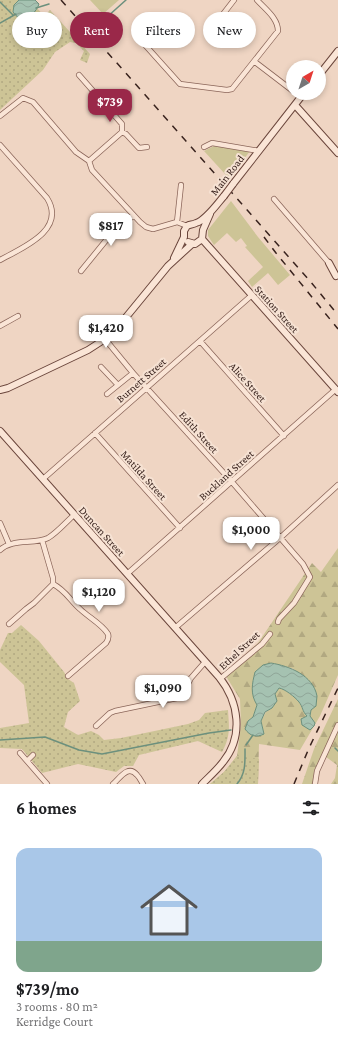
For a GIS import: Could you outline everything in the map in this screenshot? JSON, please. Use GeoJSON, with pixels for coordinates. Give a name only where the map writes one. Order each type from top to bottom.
{"type":"FeatureCollection","features":[{"type":"Feature","properties":{"kind":"street"},"geometry":{"type":"LineString","coordinates":[[225,12],[234,0]]}},
{"type":"Feature","properties":{"kind":"street"},"geometry":{"type":"LineString","coordinates":[[148,48],[180,84],[227,90],[232,89],[255,62],[278,31],[276,20],[257,0]]}},
{"type":"Feature","properties":{"kind":"street"},"geometry":{"type":"LineString","coordinates":[[326,66],[338,51]]}},
{"type":"Feature","properties":{"kind":"street"},"geometry":{"type":"LineString","coordinates":[[255,62],[286,86]]}},
{"type":"Feature","properties":{"kind":"street"},"geometry":{"type":"LineString","coordinates":[[79,75],[122,124],[122,132],[89,161]]}},
{"type":"Feature","properties":{"kind":"street"},"geometry":{"type":"LineString","coordinates":[[0,116],[18,101],[24,98],[28,99],[76,152],[89,161],[92,170],[133,216],[146,227],[153,228],[177,222],[187,226],[180,248],[168,266],[118,327],[105,339],[88,350],[8,388],[0,390]]}},
{"type":"Feature","properties":{"kind":"street","name":"Main Road"},"geometry":{"type":"LineString","coordinates":[[187,226],[196,224],[212,211],[299,100]]}},
{"type":"Feature","properties":{"kind":"street"},"geometry":{"type":"LineString","coordinates":[[295,105],[338,153]]}},
{"type":"Feature","properties":{"kind":"street"},"geometry":{"type":"LineString","coordinates":[[122,132],[126,134],[139,148],[147,147]]}},
{"type":"Feature","properties":{"kind":"street","name":"Main Road"},"geometry":{"type":"LineString","coordinates":[[204,147],[212,143],[259,151]]}},
{"type":"Feature","properties":{"kind":"street"},"geometry":{"type":"LineString","coordinates":[[0,145],[47,198],[53,213],[50,224],[37,239],[0,260]]}},
{"type":"Feature","properties":{"kind":"street"},"geometry":{"type":"LineString","coordinates":[[177,222],[180,184]]}},
{"type":"Feature","properties":{"kind":"street"},"geometry":{"type":"LineString","coordinates":[[274,199],[329,263],[337,276]]}},
{"type":"Feature","properties":{"kind":"street","name":"Main Road"},"geometry":{"type":"LineString","coordinates":[[202,239],[203,230],[212,211]]}},
{"type":"Feature","properties":{"kind":"street"},"geometry":{"type":"LineString","coordinates":[[81,271],[112,233],[133,216]]}},
{"type":"Feature","properties":{"kind":"street"},"geometry":{"type":"LineString","coordinates":[[196,224],[202,227],[203,230]]}},
{"type":"Feature","properties":{"kind":"street"},"geometry":{"type":"LineString","coordinates":[[184,237],[192,244]]}},
{"type":"Feature","properties":{"kind":"street"},"geometry":{"type":"LineString","coordinates":[[168,266],[192,244],[198,243],[202,239]]}},
{"type":"Feature","properties":{"kind":"street","name":"Station Street"},"geometry":{"type":"LineString","coordinates":[[202,239],[337,391]]}},
{"type":"Feature","properties":{"kind":"street"},"geometry":{"type":"LineString","coordinates":[[329,263],[338,268]]}},
{"type":"Feature","properties":{"kind":"street","name":"Burnett Street"},"geometry":{"type":"LineString","coordinates":[[43,479],[252,295]]}},
{"type":"Feature","properties":{"kind":"street"},"geometry":{"type":"LineString","coordinates":[[0,326],[18,316]]}},
{"type":"Feature","properties":{"kind":"street","name":"Edith Street"},"geometry":{"type":"LineString","coordinates":[[105,339],[146,388],[232,482],[303,564],[310,577],[308,582],[303,587],[294,603],[278,622]]}},
{"type":"Feature","properties":{"kind":"street","name":"Alice Street"},"geometry":{"type":"LineString","coordinates":[[200,341],[284,436]]}},
{"type":"Feature","properties":{"kind":"street"},"geometry":{"type":"LineString","coordinates":[[101,367],[118,385]]}},
{"type":"Feature","properties":{"kind":"street"},"geometry":{"type":"LineString","coordinates":[[107,394],[133,373]]}},
{"type":"Feature","properties":{"kind":"street"},"geometry":{"type":"LineString","coordinates":[[0,395],[8,388]]}},
{"type":"Feature","properties":{"kind":"street","name":"Buckland Street"},"geometry":{"type":"LineString","coordinates":[[127,574],[337,391]]}},
{"type":"Feature","properties":{"kind":"street","name":"Duncan Street"},"geometry":{"type":"LineString","coordinates":[[0,431],[220,679],[231,695],[235,705],[237,717],[235,740],[224,761],[202,784]]}},
{"type":"Feature","properties":{"kind":"street","name":"Matilda Street"},"geometry":{"type":"LineString","coordinates":[[95,433],[180,528]]}},
{"type":"Feature","properties":{"kind":"street"},"geometry":{"type":"LineString","coordinates":[[175,628],[280,538],[338,485]]}},
{"type":"Feature","properties":{"kind":"street"},"geometry":{"type":"LineString","coordinates":[[0,550],[9,544],[42,540],[49,537],[74,515]]}},
{"type":"Feature","properties":{"kind":"street"},"geometry":{"type":"LineString","coordinates":[[0,523],[9,544]]}},
{"type":"Feature","properties":{"kind":"street"},"geometry":{"type":"LineString","coordinates":[[9,624],[34,603],[53,584],[53,578],[42,540]]}},
{"type":"Feature","properties":{"kind":"street"},"geometry":{"type":"LineString","coordinates":[[53,584],[64,591],[80,610],[93,619],[108,634],[106,643],[68,676]]}},
{"type":"Feature","properties":{"kind":"street","name":"Ethel Street"},"geometry":{"type":"LineString","coordinates":[[220,679],[262,644],[270,634]]}},
{"type":"Feature","properties":{"kind":"street"},"geometry":{"type":"LineString","coordinates":[[96,726],[110,713],[115,711],[177,698],[184,692],[191,678],[205,662]]}},
{"type":"Feature","properties":{"kind":"street"},"geometry":{"type":"LineString","coordinates":[[315,784],[316,771],[338,725]]}},
{"type":"Feature","properties":{"kind":"street"},"geometry":{"type":"LineString","coordinates":[[20,753],[47,784]]}},
{"type":"Feature","properties":{"kind":"street"},"geometry":{"type":"LineString","coordinates":[[27,761],[33,755]]}},
{"type":"Feature","properties":{"kind":"street"},"geometry":{"type":"LineString","coordinates":[[113,784],[123,773],[127,771],[133,772],[137,775],[143,784]]}},
{"type":"Feature","properties":{"kind":"green space"},"geometry":{"type":"Polygon","coordinates":[[[0,0],[30,0],[40,12],[12,12],[12,48],[61,48],[55,52],[43,70],[0,110],[0,0]]]}},
{"type":"Feature","properties":{"kind":"green space"},"geometry":{"type":"Polygon","coordinates":[[[90,0],[119,0],[105,12],[101,12],[90,0]]]}},
{"type":"Feature","properties":{"kind":"green space"},"geometry":{"type":"Polygon","coordinates":[[[62,23],[70,32],[70,42],[62,47],[62,23]]]}},
{"type":"Feature","properties":{"kind":"green space"},"geometry":{"type":"Polygon","coordinates":[[[81,48],[85,48],[90,54],[87,63],[80,60],[84,51],[81,48]]]}},
{"type":"Feature","properties":{"kind":"green space"},"geometry":{"type":"Polygon","coordinates":[[[214,146],[250,151],[228,180],[225,174],[204,151],[214,146]]]}},
{"type":"Feature","properties":{"kind":"green space"},"geometry":{"type":"Polygon","coordinates":[[[231,201],[258,237],[290,275],[278,285],[268,273],[252,287],[248,281],[263,267],[245,247],[247,246],[241,238],[236,242],[227,233],[214,245],[208,236],[208,230],[231,201]]]}},
{"type":"Feature","properties":{"kind":"green space"},"geometry":{"type":"Polygon","coordinates":[[[338,548],[338,675],[320,716],[300,750],[259,744],[258,784],[210,784],[224,772],[237,756],[241,725],[240,699],[224,673],[258,643],[312,563],[321,572],[338,548]],[[271,663],[255,672],[252,689],[253,697],[257,705],[253,717],[248,721],[263,728],[261,721],[266,712],[272,708],[277,701],[275,695],[279,687],[297,699],[303,710],[310,716],[311,710],[294,669],[271,663]]]}},
{"type":"Feature","properties":{"kind":"green space"},"geometry":{"type":"Polygon","coordinates":[[[21,625],[39,641],[68,679],[74,683],[80,701],[68,712],[64,727],[78,735],[91,731],[99,735],[104,740],[121,738],[188,724],[199,720],[205,713],[228,710],[228,736],[222,752],[198,741],[139,755],[133,766],[124,766],[116,772],[78,764],[42,773],[22,749],[0,748],[0,728],[29,723],[24,685],[0,662],[0,650],[8,633],[12,633],[21,625]]]}},
{"type":"Feature","properties":{"kind":"green space"},"geometry":{"type":"Polygon","coordinates":[[[338,699],[338,784],[331,784],[335,778],[337,765],[322,754],[314,771],[313,784],[302,784],[314,749],[338,699]]]}},
{"type":"Feature","properties":{"kind":"green space"},"geometry":{"type":"Polygon","coordinates":[[[237,756],[259,759],[258,784],[210,784],[224,772],[237,756]]]}},
{"type":"Feature","properties":{"kind":"water"},"geometry":{"type":"Polygon","coordinates":[[[19,0],[35,0],[39,4],[34,12],[13,12],[14,5],[19,0]]]}},
{"type":"Feature","properties":{"kind":"water"},"geometry":{"type":"Polygon","coordinates":[[[271,663],[292,669],[311,682],[317,696],[316,706],[311,710],[310,716],[315,723],[310,730],[302,725],[301,719],[307,716],[299,702],[290,694],[279,688],[275,694],[277,701],[272,708],[265,712],[261,721],[264,734],[253,736],[245,729],[248,721],[253,717],[257,705],[253,697],[252,689],[255,672],[263,665],[271,663]]]}},
{"type":"Feature","properties":{"kind":"waterway"},"geometry":{"type":"LineString","coordinates":[[113,12],[126,0]]}},
{"type":"Feature","properties":{"kind":"waterway"},"geometry":{"type":"LineString","coordinates":[[0,2],[12,14]]}},
{"type":"Feature","properties":{"kind":"waterway"},"geometry":{"type":"LineString","coordinates":[[36,8],[49,4]]}},
{"type":"Feature","properties":{"kind":"waterway"},"geometry":{"type":"LineString","coordinates":[[0,23],[12,16]]}},
{"type":"Feature","properties":{"kind":"waterway"},"geometry":{"type":"LineString","coordinates":[[0,740],[45,737],[79,750],[102,754],[231,730]]}},
{"type":"Feature","properties":{"kind":"waterway"},"geometry":{"type":"LineString","coordinates":[[246,745],[253,735]]}},
{"type":"Feature","properties":{"kind":"waterway"},"geometry":{"type":"LineString","coordinates":[[335,748],[338,751]]}},
{"type":"Feature","properties":{"kind":"waterway"},"geometry":{"type":"LineString","coordinates":[[237,784],[243,772],[245,763],[245,749]]}},
{"type":"Feature","properties":{"kind":"railway"},"geometry":{"type":"LineString","coordinates":[[61,0],[310,281],[338,315]]}},
{"type":"Feature","properties":{"kind":"railway"},"geometry":{"type":"LineString","coordinates":[[264,237],[338,329]]}},
{"type":"Feature","properties":{"kind":"railway"},"geometry":{"type":"LineString","coordinates":[[294,784],[309,748],[338,688]]}}]}
